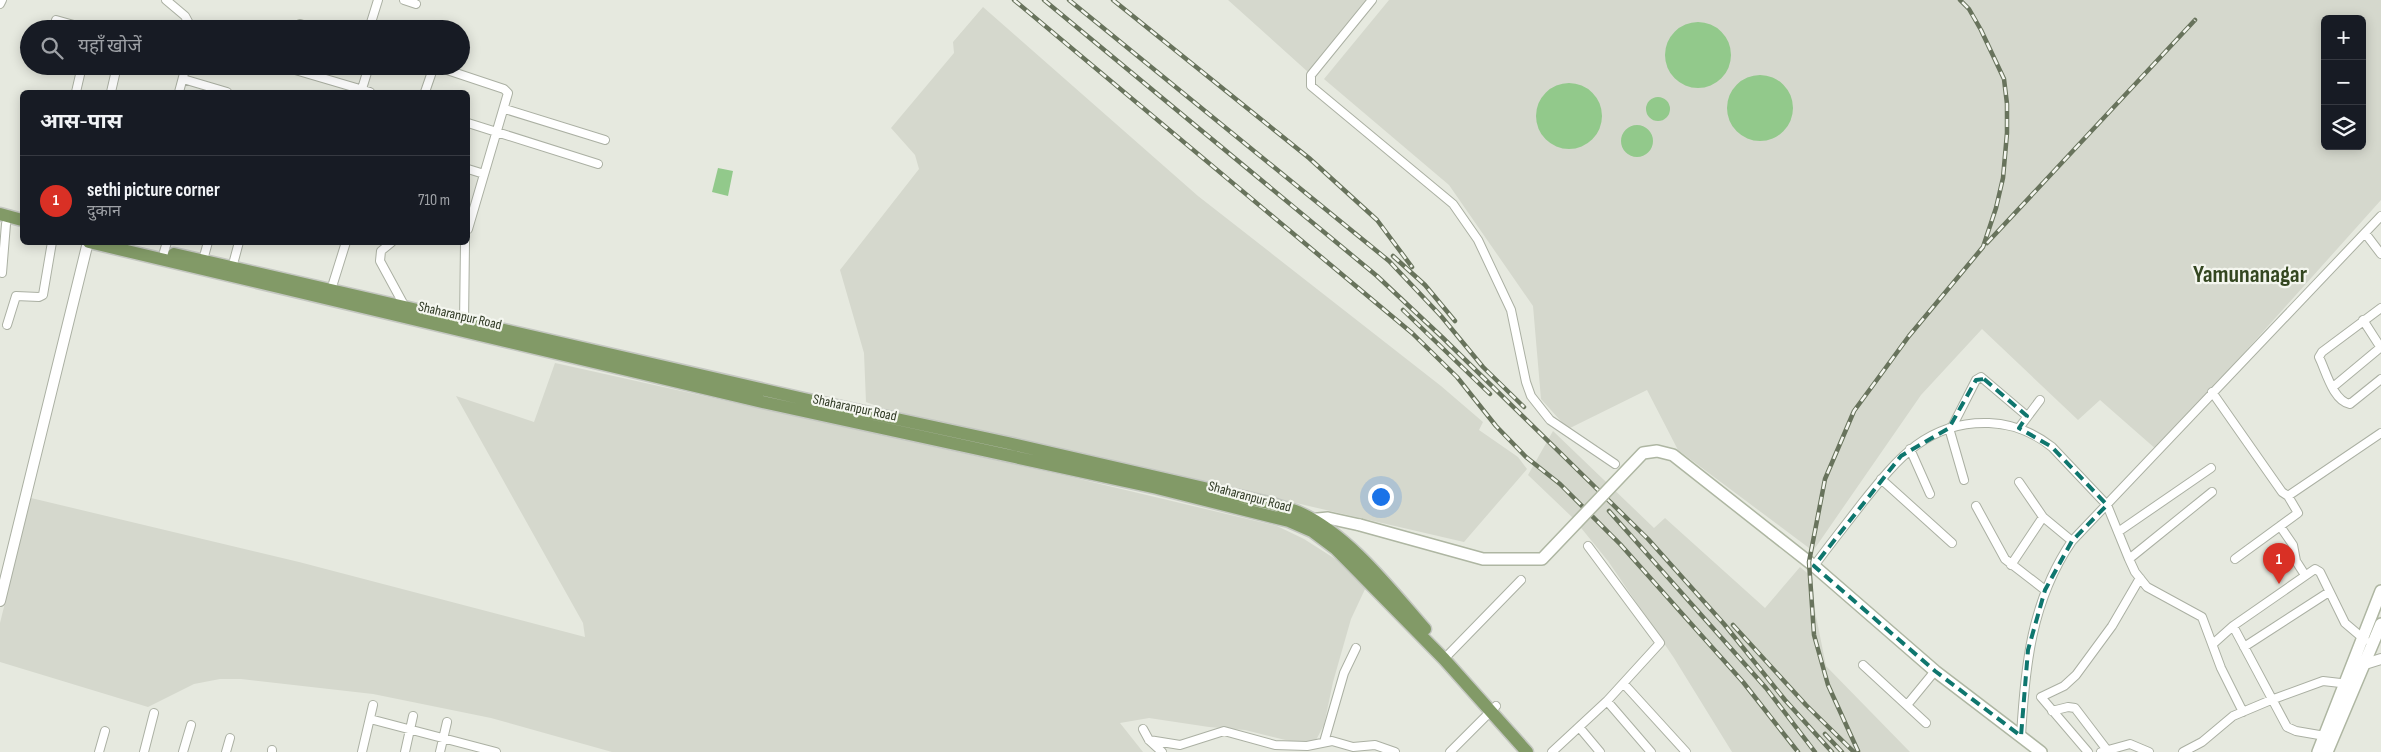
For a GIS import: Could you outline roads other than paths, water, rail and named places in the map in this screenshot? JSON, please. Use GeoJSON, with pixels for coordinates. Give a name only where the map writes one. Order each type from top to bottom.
{"type":"FeatureCollection","features":[{"type":"Feature","properties":{"kind":"main road"},"geometry":{"type":"LineString","coordinates":[[2,220],[20,220]]}},
{"type":"Feature","properties":{"kind":"main road"},"geometry":{"type":"LineString","coordinates":[[2,220],[20,227]]}},
{"type":"Feature","properties":{"kind":"main road","name":"Shaharanpur Road"},"geometry":{"type":"LineString","coordinates":[[121,245],[464,326],[767,403],[1157,488],[1289,520],[1305,522],[1312,531],[1336,548],[1538,752]]}},
{"type":"Feature","properties":{"kind":"main road","name":"Shaharanpur Road"},"geometry":{"type":"LineString","coordinates":[[133,245],[166,247],[232,268],[404,307],[464,326]]}},
{"type":"Feature","properties":{"kind":"main road"},"geometry":{"type":"LineString","coordinates":[[1305,522],[1328,518],[1483,559],[1542,559],[1643,454],[1657,451],[1673,455],[1814,566],[1935,671],[2026,744],[2041,752]]}},
{"type":"Feature","properties":{"kind":"main road"},"geometry":{"type":"LineString","coordinates":[[2328,752],[2359,663],[2362,639],[2381,591]]}},
{"type":"Feature","properties":{"kind":"main road"},"geometry":{"type":"LineString","coordinates":[[2359,663],[2373,643],[2381,624]]}},
{"type":"Feature","properties":{"kind":"main road"},"geometry":{"type":"LineString","coordinates":[[2318,752],[2351,685]]}},
{"type":"Feature","properties":{"kind":"main road","name":"Shaharanpur Road"},"geometry":{"type":"LineString","coordinates":[[1493,708],[1527,752]]}},
{"type":"Feature","properties":{"kind":"street"},"geometry":{"type":"LineString","coordinates":[[0,4],[2,0]]}},
{"type":"Feature","properties":{"kind":"street"},"geometry":{"type":"LineString","coordinates":[[166,0],[187,20]]}},
{"type":"Feature","properties":{"kind":"street"},"geometry":{"type":"LineString","coordinates":[[371,20],[378,0]]}},
{"type":"Feature","properties":{"kind":"street"},"geometry":{"type":"LineString","coordinates":[[404,0],[416,4]]}},
{"type":"Feature","properties":{"kind":"street"},"geometry":{"type":"LineString","coordinates":[[1372,0],[1311,75],[1311,86],[1453,204],[1478,240],[1511,310],[1526,382],[1531,396],[1550,420],[1615,464]]}},
{"type":"Feature","properties":{"kind":"street"},"geometry":{"type":"LineString","coordinates":[[76,90],[80,75]]}},
{"type":"Feature","properties":{"kind":"street"},"geometry":{"type":"LineString","coordinates":[[111,90],[115,75]]}},
{"type":"Feature","properties":{"kind":"street"},"geometry":{"type":"LineString","coordinates":[[180,90],[184,75]]}},
{"type":"Feature","properties":{"kind":"street"},"geometry":{"type":"LineString","coordinates":[[312,75],[358,90]]}},
{"type":"Feature","properties":{"kind":"street"},"geometry":{"type":"LineString","coordinates":[[361,90],[366,75]]}},
{"type":"Feature","properties":{"kind":"street"},"geometry":{"type":"LineString","coordinates":[[427,90],[431,75]]}},
{"type":"Feature","properties":{"kind":"street"},"geometry":{"type":"LineString","coordinates":[[461,75],[507,90],[508,96],[470,222]]}},
{"type":"Feature","properties":{"kind":"street"},"geometry":{"type":"LineString","coordinates":[[183,79],[206,90]]}},
{"type":"Feature","properties":{"kind":"street"},"geometry":{"type":"LineString","coordinates":[[505,109],[605,140]]}},
{"type":"Feature","properties":{"kind":"street"},"geometry":{"type":"LineString","coordinates":[[470,124],[598,164]]}},
{"type":"Feature","properties":{"kind":"street"},"geometry":{"type":"LineString","coordinates":[[470,170],[484,174]]}},
{"type":"Feature","properties":{"kind":"street"},"geometry":{"type":"LineString","coordinates":[[2026,744],[2028,650],[2045,590],[2072,541],[2381,216]]}},
{"type":"Feature","properties":{"kind":"street"},"geometry":{"type":"LineString","coordinates":[[2,220],[2,273]]}},
{"type":"Feature","properties":{"kind":"street"},"geometry":{"type":"LineString","coordinates":[[2365,233],[2381,254]]}},
{"type":"Feature","properties":{"kind":"street"},"geometry":{"type":"LineString","coordinates":[[7,325],[16,296],[39,297],[43,295],[51,245]]}},
{"type":"Feature","properties":{"kind":"street"},"geometry":{"type":"LineString","coordinates":[[0,601],[88,245]]}},
{"type":"Feature","properties":{"kind":"street"},"geometry":{"type":"LineString","coordinates":[[203,260],[207,245]]}},
{"type":"Feature","properties":{"kind":"street"},"geometry":{"type":"LineString","coordinates":[[232,268],[238,245]]}},
{"type":"Feature","properties":{"kind":"street"},"geometry":{"type":"LineString","coordinates":[[331,290],[345,245]]}},
{"type":"Feature","properties":{"kind":"street"},"geometry":{"type":"LineString","coordinates":[[388,245],[380,251],[380,261],[404,307]]}},
{"type":"Feature","properties":{"kind":"street"},"geometry":{"type":"LineString","coordinates":[[464,326],[465,245]]}},
{"type":"Feature","properties":{"kind":"street"},"geometry":{"type":"LineString","coordinates":[[2381,308],[2320,354],[2339,398],[2350,404],[2381,379]]}},
{"type":"Feature","properties":{"kind":"street"},"geometry":{"type":"LineString","coordinates":[[2333,387],[2381,347],[2363,320]]}},
{"type":"Feature","properties":{"kind":"street"},"geometry":{"type":"LineString","coordinates":[[1964,480],[1951,427],[1976,380],[1981,377],[2027,416]]}},
{"type":"Feature","properties":{"kind":"street"},"geometry":{"type":"LineString","coordinates":[[2212,392],[2298,512],[2235,559]]}},
{"type":"Feature","properties":{"kind":"street"},"geometry":{"type":"LineString","coordinates":[[2020,428],[2040,400]]}},
{"type":"Feature","properties":{"kind":"street"},"geometry":{"type":"LineString","coordinates":[[1814,566],[1881,479],[1910,449],[1951,427],[1978,423],[2001,424],[2020,428],[2031,432],[2052,447],[2107,506],[2129,559],[2147,587],[2202,617],[2214,643],[2221,668],[2243,712]]}},
{"type":"Feature","properties":{"kind":"street"},"geometry":{"type":"LineString","coordinates":[[2288,496],[2293,495],[2381,432]]}},
{"type":"Feature","properties":{"kind":"street"},"geometry":{"type":"LineString","coordinates":[[1910,449],[1930,494]]}},
{"type":"Feature","properties":{"kind":"street"},"geometry":{"type":"LineString","coordinates":[[2118,532],[2211,468]]}},
{"type":"Feature","properties":{"kind":"street"},"geometry":{"type":"LineString","coordinates":[[1881,479],[1952,543]]}},
{"type":"Feature","properties":{"kind":"street"},"geometry":{"type":"LineString","coordinates":[[2019,482],[2042,517],[2072,541]]}},
{"type":"Feature","properties":{"kind":"street"},"geometry":{"type":"LineString","coordinates":[[2129,559],[2212,492]]}},
{"type":"Feature","properties":{"kind":"street"},"geometry":{"type":"LineString","coordinates":[[1976,506],[2005,559],[2045,590]]}},
{"type":"Feature","properties":{"kind":"street"},"geometry":{"type":"LineString","coordinates":[[2011,565],[2042,517]]}},
{"type":"Feature","properties":{"kind":"street"},"geometry":{"type":"LineString","coordinates":[[2280,526],[2293,545],[2296,561],[2305,575]]}},
{"type":"Feature","properties":{"kind":"street"},"geometry":{"type":"LineString","coordinates":[[1552,752],[1607,701],[1659,647],[1660,641],[1588,546]]}},
{"type":"Feature","properties":{"kind":"street"},"geometry":{"type":"LineString","coordinates":[[2214,643],[2233,626],[2312,570],[2318,570],[2345,624],[2362,639],[2373,643]]}},
{"type":"Feature","properties":{"kind":"street"},"geometry":{"type":"LineString","coordinates":[[2088,752],[2042,700],[2042,694],[2064,686],[2076,675],[2112,626],[2140,578]]}},
{"type":"Feature","properties":{"kind":"street"},"geometry":{"type":"LineString","coordinates":[[1446,657],[1521,580]]}},
{"type":"Feature","properties":{"kind":"street"},"geometry":{"type":"LineString","coordinates":[[2244,648],[2329,592]]}},
{"type":"Feature","properties":{"kind":"street"},"geometry":{"type":"LineString","coordinates":[[2233,626],[2287,727],[2296,731],[2325,736]]}},
{"type":"Feature","properties":{"kind":"street"},"geometry":{"type":"LineString","coordinates":[[1324,742],[1344,673],[1356,648]]}},
{"type":"Feature","properties":{"kind":"street"},"geometry":{"type":"LineString","coordinates":[[2359,663],[2381,660]]}},
{"type":"Feature","properties":{"kind":"street"},"geometry":{"type":"LineString","coordinates":[[1863,665],[1908,704],[1926,723]]}},
{"type":"Feature","properties":{"kind":"street"},"geometry":{"type":"LineString","coordinates":[[1908,704],[1935,671]]}},
{"type":"Feature","properties":{"kind":"street"},"geometry":{"type":"LineString","coordinates":[[2185,751],[2202,742],[2227,720],[2271,700],[2323,681],[2351,685]]}},
{"type":"Feature","properties":{"kind":"street"},"geometry":{"type":"LineString","coordinates":[[1624,684],[1686,752]]}},
{"type":"Feature","properties":{"kind":"street"},"geometry":{"type":"LineString","coordinates":[[1607,701],[1651,752]]}},
{"type":"Feature","properties":{"kind":"street"},"geometry":{"type":"LineString","coordinates":[[362,752],[373,705]]}},
{"type":"Feature","properties":{"kind":"street"},"geometry":{"type":"LineString","coordinates":[[2052,711],[2068,707],[2075,708],[2104,751],[2130,744],[2149,752]]}},
{"type":"Feature","properties":{"kind":"street"},"geometry":{"type":"LineString","coordinates":[[1450,752],[1493,708]]}},
{"type":"Feature","properties":{"kind":"street"},"geometry":{"type":"LineString","coordinates":[[144,752],[154,713]]}},
{"type":"Feature","properties":{"kind":"street"},"geometry":{"type":"LineString","coordinates":[[405,752],[413,716]]}},
{"type":"Feature","properties":{"kind":"street"},"geometry":{"type":"LineString","coordinates":[[370,719],[485,751],[496,752]]}},
{"type":"Feature","properties":{"kind":"street"},"geometry":{"type":"LineString","coordinates":[[440,752],[447,722]]}},
{"type":"Feature","properties":{"kind":"street"},"geometry":{"type":"LineString","coordinates":[[183,752],[191,725]]}},
{"type":"Feature","properties":{"kind":"street"},"geometry":{"type":"LineString","coordinates":[[1579,727],[1600,752]]}},
{"type":"Feature","properties":{"kind":"street"},"geometry":{"type":"LineString","coordinates":[[1143,729],[1149,740],[1162,752]]}},
{"type":"Feature","properties":{"kind":"street"},"geometry":{"type":"LineString","coordinates":[[1149,740],[1180,744],[1224,731],[1275,746],[1307,746],[1336,741],[1353,747],[1375,745],[1395,752]]}},
{"type":"Feature","properties":{"kind":"street"},"geometry":{"type":"LineString","coordinates":[[99,752],[105,732]]}},
{"type":"Feature","properties":{"kind":"street"},"geometry":{"type":"LineString","coordinates":[[226,752],[230,738]]}},
{"type":"Feature","properties":{"kind":"railway"},"geometry":{"type":"LineString","coordinates":[[1014,0],[1412,333],[1457,377],[1496,426],[1526,457],[1560,484],[1620,544],[1743,682],[1798,752]]}},
{"type":"Feature","properties":{"kind":"railway"},"geometry":{"type":"LineString","coordinates":[[1044,0],[1377,276],[1443,338],[1648,539],[1724,624],[1785,700],[1832,752]]}},
{"type":"Feature","properties":{"kind":"railway"},"geometry":{"type":"LineString","coordinates":[[1069,0],[1389,261],[1441,316],[1483,367],[1524,407]]}},
{"type":"Feature","properties":{"kind":"railway"},"geometry":{"type":"LineString","coordinates":[[1113,0],[1309,158],[1377,220],[1412,267]]}},
{"type":"Feature","properties":{"kind":"railway"},"geometry":{"type":"LineString","coordinates":[[1858,751],[1828,685],[1814,635],[1809,562],[1825,479],[1854,411],[1909,336],[1983,247],[1996,208],[2003,178],[2007,133],[2007,104],[2004,79],[1981,30],[1969,9],[1960,0]]}},
{"type":"Feature","properties":{"kind":"railway"},"geometry":{"type":"LineString","coordinates":[[1987,243],[2195,20]]}},
{"type":"Feature","properties":{"kind":"railway"},"geometry":{"type":"LineString","coordinates":[[1393,256],[1425,285],[1455,321]]}},
{"type":"Feature","properties":{"kind":"railway"},"geometry":{"type":"LineString","coordinates":[[1403,310],[1490,394]]}},
{"type":"Feature","properties":{"kind":"railway"},"geometry":{"type":"LineString","coordinates":[[1609,511],[1766,688],[1815,752]]}},
{"type":"Feature","properties":{"kind":"railway"},"geometry":{"type":"LineString","coordinates":[[1733,625],[1806,705],[1854,752]]}},
{"type":"Feature","properties":{"kind":"railway"},"geometry":{"type":"LineString","coordinates":[[1825,734],[1842,752]]}},
{"type":"Feature","properties":{"kind":"place","name":"sethi picture corner"},"geometry":{"type":"Point","coordinates":[2279,584]}},
{"type":"Feature","properties":{"kind":"district","name":"Yamunanagar"},"geometry":{"type":"Point","coordinates":[2250,274]}}]}
